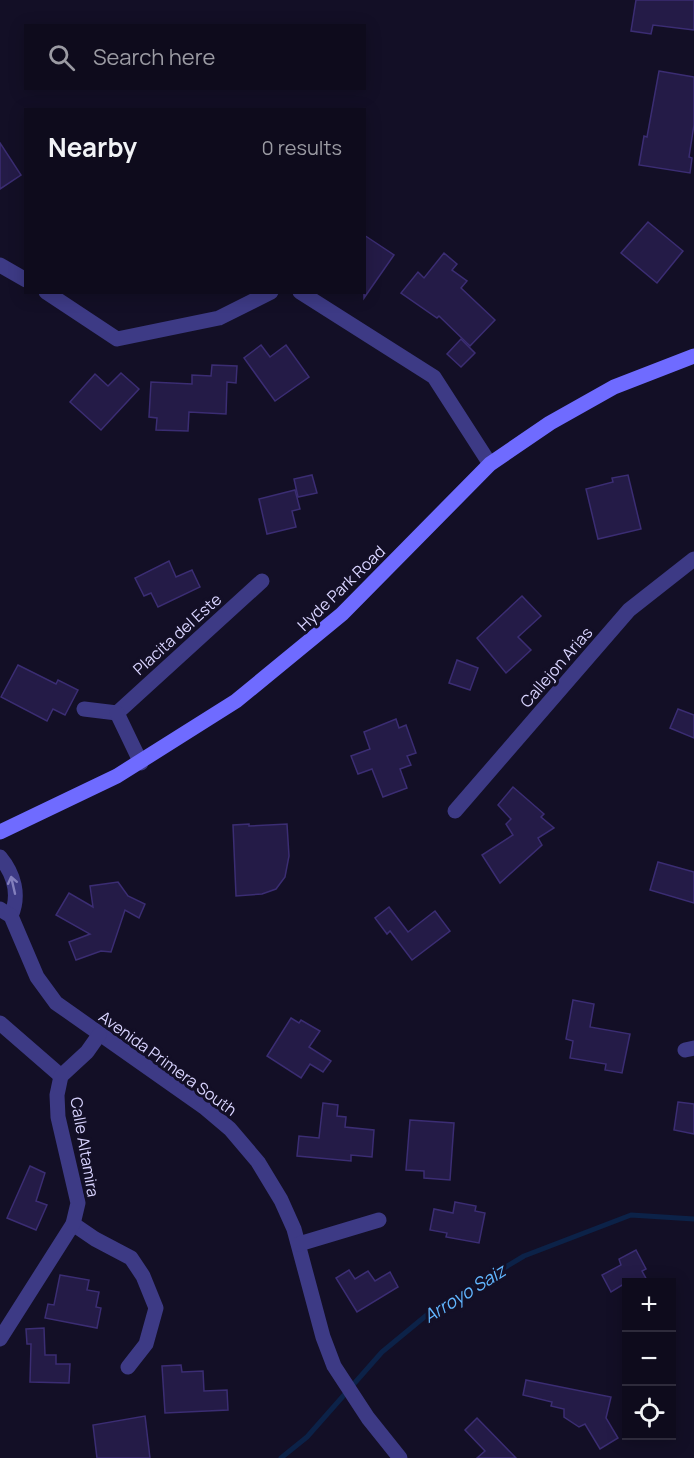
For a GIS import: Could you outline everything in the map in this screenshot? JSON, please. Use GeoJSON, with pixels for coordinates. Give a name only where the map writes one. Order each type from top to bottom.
{"type":"FeatureCollection","features":[{"type":"Feature","properties":{"kind":"main road","name":"Hyde Park Road"},"geometry":{"type":"LineString","coordinates":[[0,832],[63,804],[141,763],[236,701],[315,638],[369,589],[490,464],[550,423],[614,387],[694,356]]}},
{"type":"Feature","properties":{"kind":"street"},"geometry":{"type":"LineString","coordinates":[[0,265],[24,279]]}},
{"type":"Feature","properties":{"kind":"street"},"geometry":{"type":"LineString","coordinates":[[49,294],[117,339],[219,318],[267,294]]}},
{"type":"Feature","properties":{"kind":"street"},"geometry":{"type":"LineString","coordinates":[[303,294],[435,377],[490,464]]}},
{"type":"Feature","properties":{"kind":"street","name":"Callejon Arias"},"geometry":{"type":"LineString","coordinates":[[455,811],[628,610],[694,558]]}},
{"type":"Feature","properties":{"kind":"street","name":"Placita del Este"},"geometry":{"type":"LineString","coordinates":[[117,713],[262,581]]}},
{"type":"Feature","properties":{"kind":"street"},"geometry":{"type":"LineString","coordinates":[[84,709],[117,713],[141,763]]}},
{"type":"Feature","properties":{"kind":"street","name":"Avenida Primera South"},"geometry":{"type":"LineString","coordinates":[[0,857],[9,871],[16,891],[5,913],[29,962],[46,990],[68,1013],[204,1107],[240,1139],[274,1187],[299,1244],[323,1337],[341,1378],[368,1418],[400,1458]]}},
{"type":"Feature","properties":{"kind":"street","name":"Calle Altamira"},"geometry":{"type":"LineString","coordinates":[[0,1023],[61,1076]]}},
{"type":"Feature","properties":{"kind":"street","name":"Calle Altamira"},"geometry":{"type":"LineString","coordinates":[[0,1339],[73,1224],[78,1203],[57,1106],[61,1076],[87,1052],[99,1035]]}},
{"type":"Feature","properties":{"kind":"street"},"geometry":{"type":"LineString","coordinates":[[299,1244],[379,1220]]}},
{"type":"Feature","properties":{"kind":"street"},"geometry":{"type":"LineString","coordinates":[[73,1224],[95,1239],[131,1258],[143,1276],[156,1308],[146,1344],[128,1366]]}},
{"type":"Feature","properties":{"kind":"building"},"geometry":{"type":"Polygon","coordinates":[[[636,0],[694,0],[694,30],[653,25],[651,34],[631,31],[636,0]]]}},
{"type":"Feature","properties":{"kind":"building"},"geometry":{"type":"Polygon","coordinates":[[[659,71],[694,77],[694,125],[689,157],[692,158],[690,173],[639,165],[644,136],[647,137],[659,71]]]}},
{"type":"Feature","properties":{"kind":"building"},"geometry":{"type":"Polygon","coordinates":[[[0,143],[21,175],[0,189],[0,143]]]}},
{"type":"Feature","properties":{"kind":"building"},"geometry":{"type":"Polygon","coordinates":[[[648,222],[683,251],[657,283],[621,253],[648,222]]]}},
{"type":"Feature","properties":{"kind":"building"},"geometry":{"type":"Polygon","coordinates":[[[366,236],[394,255],[364,298],[366,294],[366,236]]]}},
{"type":"Feature","properties":{"kind":"building"},"geometry":{"type":"Polygon","coordinates":[[[444,253],[457,264],[452,270],[467,281],[461,288],[495,320],[470,346],[439,316],[437,318],[401,293],[418,272],[424,278],[444,253]]]}},
{"type":"Feature","properties":{"kind":"building"},"geometry":{"type":"Polygon","coordinates":[[[461,339],[475,353],[461,367],[447,354],[461,339]]]}},
{"type":"Feature","properties":{"kind":"building"},"geometry":{"type":"Polygon","coordinates":[[[261,345],[270,357],[286,345],[309,377],[275,401],[244,358],[261,345]]]}},
{"type":"Feature","properties":{"kind":"building"},"geometry":{"type":"Polygon","coordinates":[[[212,365],[237,366],[236,383],[227,382],[226,414],[189,412],[188,431],[156,430],[157,418],[149,417],[151,382],[192,384],[192,375],[211,376],[212,365]]]}},
{"type":"Feature","properties":{"kind":"building"},"geometry":{"type":"Polygon","coordinates":[[[121,373],[139,389],[101,430],[70,402],[95,374],[108,386],[121,373]]]}},
{"type":"Feature","properties":{"kind":"building"},"geometry":{"type":"Polygon","coordinates":[[[312,475],[317,493],[298,497],[294,479],[312,475]]]}},
{"type":"Feature","properties":{"kind":"building"},"geometry":{"type":"Polygon","coordinates":[[[628,475],[641,529],[598,539],[586,489],[613,482],[612,478],[628,475]]]}},
{"type":"Feature","properties":{"kind":"building"},"geometry":{"type":"Polygon","coordinates":[[[295,490],[300,509],[292,511],[296,527],[267,534],[259,499],[295,490]]]}},
{"type":"Feature","properties":{"kind":"building"},"geometry":{"type":"Polygon","coordinates":[[[169,561],[176,577],[192,570],[200,587],[158,607],[151,593],[144,596],[135,578],[169,561]]]}},
{"type":"Feature","properties":{"kind":"building"},"geometry":{"type":"Polygon","coordinates":[[[522,596],[541,616],[518,637],[531,650],[506,673],[477,638],[522,596]]]}},
{"type":"Feature","properties":{"kind":"building"},"geometry":{"type":"Polygon","coordinates":[[[457,660],[478,668],[470,690],[449,683],[457,660]]]}},
{"type":"Feature","properties":{"kind":"building"},"geometry":{"type":"Polygon","coordinates":[[[18,665],[56,684],[58,680],[78,690],[65,715],[53,709],[47,721],[1,697],[18,665]]]}},
{"type":"Feature","properties":{"kind":"building"},"geometry":{"type":"Polygon","coordinates":[[[678,709],[694,715],[694,738],[670,728],[678,709]]]}},
{"type":"Feature","properties":{"kind":"building"},"geometry":{"type":"Polygon","coordinates":[[[396,719],[399,728],[406,725],[416,753],[407,756],[411,765],[400,769],[407,788],[383,797],[372,769],[358,774],[351,756],[370,749],[364,732],[396,719]]]}},
{"type":"Feature","properties":{"kind":"building"},"geometry":{"type":"Polygon","coordinates":[[[513,787],[544,814],[541,817],[554,828],[538,838],[542,845],[500,883],[482,855],[513,835],[506,824],[511,819],[498,805],[513,787]]]}},
{"type":"Feature","properties":{"kind":"building"},"geometry":{"type":"Polygon","coordinates":[[[249,824],[249,826],[287,824],[289,856],[285,877],[276,889],[262,894],[236,896],[233,825],[249,824]]]}},
{"type":"Feature","properties":{"kind":"building"},"geometry":{"type":"Polygon","coordinates":[[[658,862],[694,872],[694,903],[650,890],[658,862]]]}},
{"type":"Feature","properties":{"kind":"building"},"geometry":{"type":"Polygon","coordinates":[[[118,882],[128,896],[145,904],[139,918],[125,910],[111,952],[101,951],[76,960],[69,942],[90,934],[56,915],[69,893],[93,907],[90,886],[118,882]]]}},
{"type":"Feature","properties":{"kind":"building"},"geometry":{"type":"Polygon","coordinates":[[[389,907],[408,932],[435,911],[450,931],[412,960],[390,931],[387,934],[375,918],[389,907]]]}},
{"type":"Feature","properties":{"kind":"building"},"geometry":{"type":"Polygon","coordinates":[[[573,1000],[594,1004],[590,1027],[630,1034],[622,1073],[605,1070],[606,1064],[570,1058],[573,1041],[566,1039],[573,1000]]]}},
{"type":"Feature","properties":{"kind":"building"},"geometry":{"type":"Polygon","coordinates":[[[291,1018],[299,1023],[301,1020],[320,1031],[309,1047],[331,1061],[323,1072],[310,1064],[301,1078],[267,1056],[291,1018]]]}},
{"type":"Feature","properties":{"kind":"building"},"geometry":{"type":"Polygon","coordinates":[[[678,1102],[694,1104],[694,1134],[674,1130],[678,1102]]]}},
{"type":"Feature","properties":{"kind":"building"},"geometry":{"type":"Polygon","coordinates":[[[323,1103],[338,1105],[337,1116],[346,1117],[345,1127],[374,1130],[372,1157],[351,1155],[351,1161],[297,1156],[299,1136],[319,1138],[323,1103]]]}},
{"type":"Feature","properties":{"kind":"building"},"geometry":{"type":"Polygon","coordinates":[[[410,1120],[454,1123],[450,1180],[424,1178],[424,1171],[406,1170],[410,1120]]]}},
{"type":"Feature","properties":{"kind":"building"},"geometry":{"type":"Polygon","coordinates":[[[30,1166],[45,1173],[36,1201],[47,1205],[36,1230],[7,1218],[30,1166]]]}},
{"type":"Feature","properties":{"kind":"building"},"geometry":{"type":"Polygon","coordinates":[[[455,1202],[476,1206],[475,1211],[485,1213],[479,1243],[446,1237],[447,1233],[430,1230],[434,1209],[453,1213],[455,1202]]]}},
{"type":"Feature","properties":{"kind":"building"},"geometry":{"type":"Polygon","coordinates":[[[636,1250],[646,1269],[642,1271],[646,1278],[622,1278],[622,1285],[611,1292],[602,1275],[621,1265],[619,1259],[636,1250]]]}},
{"type":"Feature","properties":{"kind":"building"},"geometry":{"type":"Polygon","coordinates":[[[349,1270],[355,1279],[368,1271],[375,1281],[390,1272],[398,1287],[357,1312],[336,1278],[349,1270]]]}},
{"type":"Feature","properties":{"kind":"building"},"geometry":{"type":"Polygon","coordinates":[[[60,1275],[89,1280],[87,1290],[99,1292],[96,1307],[101,1308],[97,1328],[45,1318],[48,1304],[54,1305],[60,1275]]]}},
{"type":"Feature","properties":{"kind":"building"},"geometry":{"type":"Polygon","coordinates":[[[44,1328],[45,1355],[56,1355],[56,1364],[70,1364],[69,1383],[30,1382],[31,1344],[27,1344],[26,1329],[44,1328]]]}},
{"type":"Feature","properties":{"kind":"building"},"geometry":{"type":"Polygon","coordinates":[[[181,1365],[182,1372],[203,1371],[204,1391],[227,1390],[228,1410],[165,1413],[162,1366],[181,1365]]]}},
{"type":"Feature","properties":{"kind":"building"},"geometry":{"type":"Polygon","coordinates":[[[526,1380],[611,1397],[606,1418],[618,1438],[600,1449],[585,1424],[579,1427],[564,1417],[564,1409],[551,1406],[552,1402],[523,1395],[526,1380]]]}},
{"type":"Feature","properties":{"kind":"building"},"geometry":{"type":"Polygon","coordinates":[[[145,1416],[150,1458],[97,1458],[93,1425],[145,1416]]]}},
{"type":"Feature","properties":{"kind":"building"},"geometry":{"type":"Polygon","coordinates":[[[477,1418],[516,1458],[477,1458],[485,1451],[465,1430],[477,1418]]]}},
{"type":"Feature","properties":{"kind":"waterway","name":"Arroyo Saiz"},"geometry":{"type":"LineString","coordinates":[[281,1458],[307,1437],[382,1352],[428,1314],[524,1256],[631,1215],[694,1219]]}}]}
